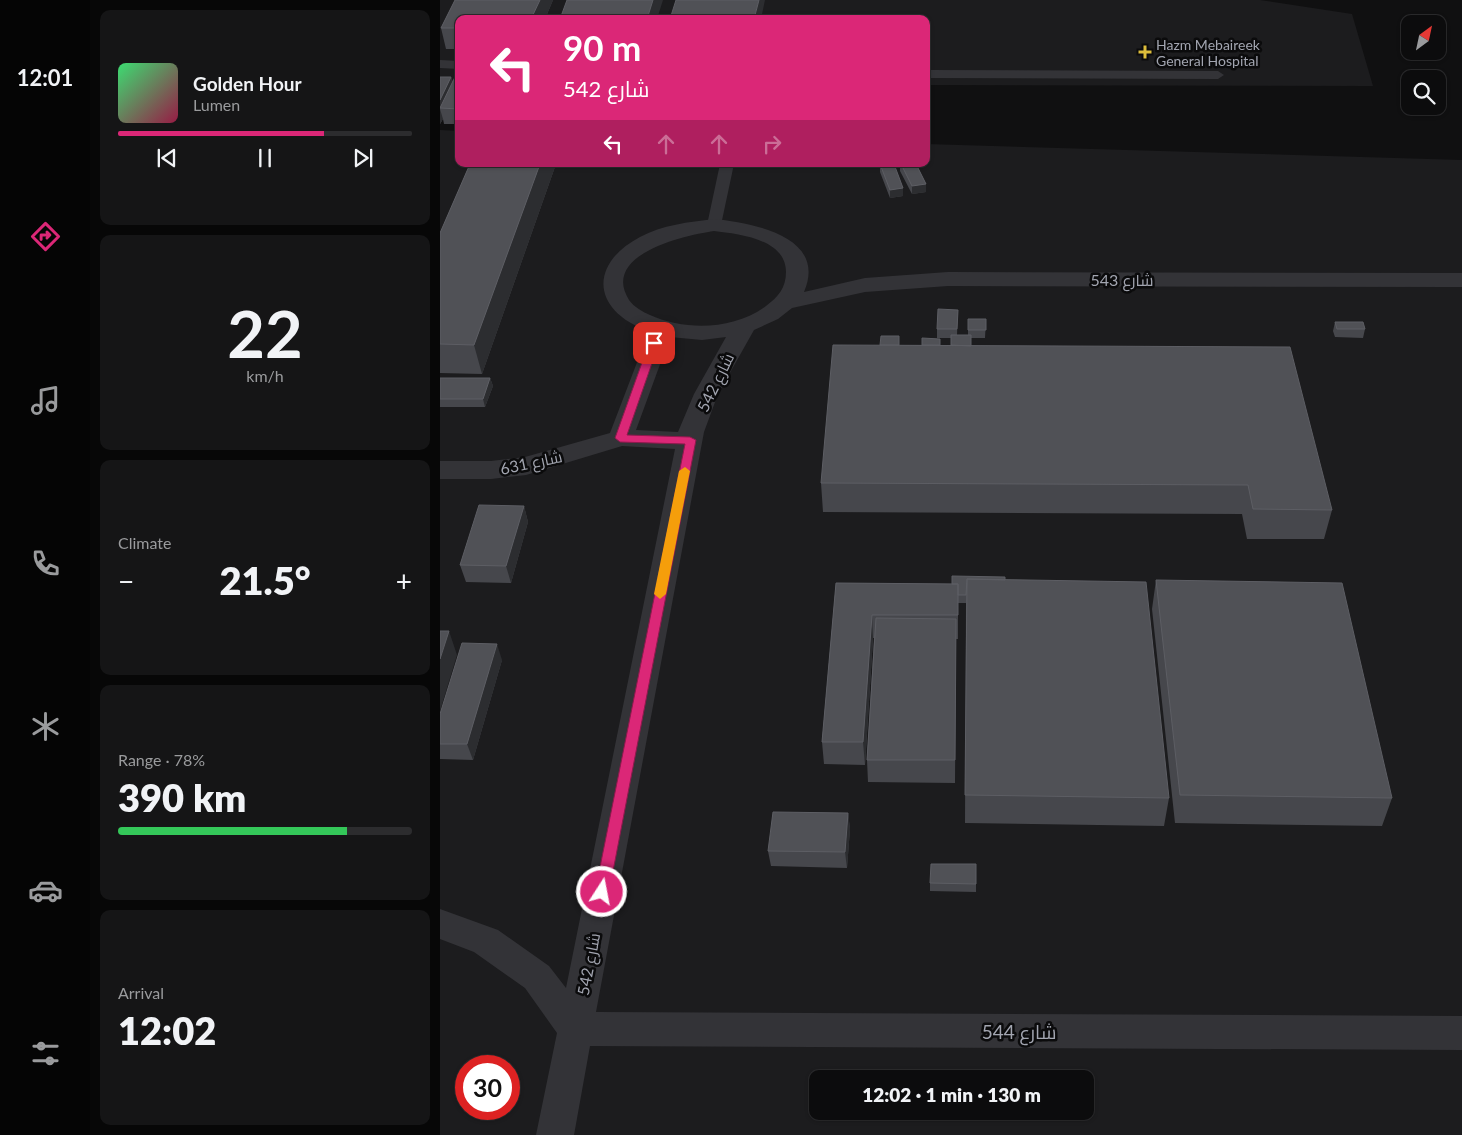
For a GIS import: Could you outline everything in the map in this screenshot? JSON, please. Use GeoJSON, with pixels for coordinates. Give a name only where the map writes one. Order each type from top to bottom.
{"type":"FeatureCollection","features":[{"type":"Feature","properties":{"kind":"street"},"geometry":{"type":"LineString","coordinates":[[714,225],[740,227],[763,234],[782,244],[793,257],[798,272],[797,280],[795,288],[784,303],[767,316],[745,325],[713,332],[680,332],[661,329],[630,315],[618,302],[612,287],[616,271],[626,256],[643,244],[664,234],[714,225]]}},
{"type":"Feature","properties":{"kind":"street","name":"شارع 543"},"geometry":{"type":"LineString","coordinates":[[784,303],[865,285],[940,279],[1462,280]]}},
{"type":"Feature","properties":{"kind":"street","name":"شارع 542"},"geometry":{"type":"LineString","coordinates":[[555,1135],[691,432],[706,394],[745,325]]}},
{"type":"Feature","properties":{"kind":"street"},"geometry":{"type":"LineString","coordinates":[[661,329],[620,438],[690,440]]}},
{"type":"Feature","properties":{"kind":"street","name":"شارع 631"},"geometry":{"type":"LineString","coordinates":[[440,470],[491,470],[526,466],[620,438]]}},
{"type":"Feature","properties":{"kind":"street"},"geometry":{"type":"LineString","coordinates":[[440,924],[486,941],[537,977],[575,1029]]}},
{"type":"Feature","properties":{"kind":"street","name":"شارع 544"},"geometry":{"type":"LineString","coordinates":[[575,1029],[1462,1034]]}},
{"type":"Feature","properties":{"kind":"lane"},"geometry":{"type":"LineString","coordinates":[[440,64],[455,65]]}},
{"type":"Feature","properties":{"kind":"lane"},"geometry":{"type":"LineString","coordinates":[[930,74],[1218,75]]}},
{"type":"Feature","properties":{"kind":"lane"},"geometry":{"type":"LineString","coordinates":[[714,225],[726,167]]}},
{"type":"Feature","properties":{"kind":"shaded area","name":"Hazm Mebaireek General Hospital"},"geometry":{"type":"Polygon","coordinates":[[[440,0],[1260,0],[1352,14],[1373,86],[930,85],[930,15],[455,15],[455,85],[440,85],[440,0]]]}},
{"type":"Feature","properties":{"kind":"shaded area"},"geometry":{"type":"Polygon","coordinates":[[[440,130],[455,131],[455,167],[930,167],[930,144],[1462,160],[1462,1135],[440,1135],[440,130]]]}},
{"type":"Feature","properties":{"kind":"building"},"geometry":{"type":"Polygon","coordinates":[[[455,0],[540,0],[533,15],[455,15],[455,28],[441,28],[455,0]]]}},
{"type":"Feature","properties":{"kind":"building"},"geometry":{"type":"Polygon","coordinates":[[[567,0],[653,0],[648,15],[561,15],[567,0]]]}},
{"type":"Feature","properties":{"kind":"building"},"geometry":{"type":"Polygon","coordinates":[[[676,0],[759,0],[755,15],[671,15],[676,0]]]}},
{"type":"Feature","properties":{"kind":"building"},"geometry":{"type":"Polygon","coordinates":[[[440,77],[451,77],[440,100],[440,77]]]}},
{"type":"Feature","properties":{"kind":"building"},"geometry":{"type":"Polygon","coordinates":[[[455,77],[455,109],[440,108],[455,77]]]}},
{"type":"Feature","properties":{"kind":"building"},"geometry":{"type":"Polygon","coordinates":[[[469,167],[539,167],[474,345],[440,344],[440,233],[469,167]]]}},
{"type":"Feature","properties":{"kind":"building"},"geometry":{"type":"Polygon","coordinates":[[[881,167],[895,167],[903,188],[890,190],[881,167]]]}},
{"type":"Feature","properties":{"kind":"building"},"geometry":{"type":"Polygon","coordinates":[[[902,167],[918,167],[926,184],[912,186],[902,167]]]}},
{"type":"Feature","properties":{"kind":"building"},"geometry":{"type":"Polygon","coordinates":[[[938,309],[958,310],[957,329],[937,329],[938,309]]]}},
{"type":"Feature","properties":{"kind":"building"},"geometry":{"type":"Polygon","coordinates":[[[968,319],[986,319],[986,330],[968,330],[968,319]]]}},
{"type":"Feature","properties":{"kind":"building"},"geometry":{"type":"Polygon","coordinates":[[[1335,322],[1363,322],[1365,329],[1337,329],[1335,322]]]}},
{"type":"Feature","properties":{"kind":"building"},"geometry":{"type":"Polygon","coordinates":[[[951,335],[971,335],[971,346],[951,345],[951,335]]]}},
{"type":"Feature","properties":{"kind":"building"},"geometry":{"type":"Polygon","coordinates":[[[881,336],[899,336],[899,345],[880,345],[881,336]]]}},
{"type":"Feature","properties":{"kind":"building"},"geometry":{"type":"Polygon","coordinates":[[[922,338],[940,339],[940,345],[922,345],[922,338]]]}},
{"type":"Feature","properties":{"kind":"building"},"geometry":{"type":"Polygon","coordinates":[[[833,345],[1290,347],[1332,510],[1253,509],[1248,485],[821,483],[833,345]]]}},
{"type":"Feature","properties":{"kind":"building"},"geometry":{"type":"Polygon","coordinates":[[[440,378],[490,378],[483,399],[440,399],[440,378]]]}},
{"type":"Feature","properties":{"kind":"building"},"geometry":{"type":"Polygon","coordinates":[[[479,505],[524,506],[506,566],[460,565],[479,505]]]}},
{"type":"Feature","properties":{"kind":"building"},"geometry":{"type":"Polygon","coordinates":[[[952,576],[1005,577],[1005,580],[967,579],[966,595],[958,595],[958,584],[952,584],[952,576]]]}},
{"type":"Feature","properties":{"kind":"building"},"geometry":{"type":"Polygon","coordinates":[[[967,579],[1146,582],[1169,798],[965,795],[967,579]]]}},
{"type":"Feature","properties":{"kind":"building"},"geometry":{"type":"Polygon","coordinates":[[[1156,580],[1342,583],[1392,798],[1180,795],[1156,580]]]}},
{"type":"Feature","properties":{"kind":"building"},"geometry":{"type":"Polygon","coordinates":[[[836,583],[958,584],[958,615],[872,615],[863,742],[822,742],[836,583]]]}},
{"type":"Feature","properties":{"kind":"building"},"geometry":{"type":"Polygon","coordinates":[[[876,618],[956,619],[955,760],[867,760],[876,618]]]}},
{"type":"Feature","properties":{"kind":"building"},"geometry":{"type":"Polygon","coordinates":[[[440,631],[449,631],[440,659],[440,631]]]}},
{"type":"Feature","properties":{"kind":"building"},"geometry":{"type":"Polygon","coordinates":[[[462,643],[497,644],[467,744],[440,744],[440,714],[462,643]]]}},
{"type":"Feature","properties":{"kind":"building"},"geometry":{"type":"Polygon","coordinates":[[[773,812],[848,813],[845,852],[768,851],[773,812]]]}},
{"type":"Feature","properties":{"kind":"building"},"geometry":{"type":"Polygon","coordinates":[[[931,864],[976,864],[976,884],[930,883],[931,864]]]}},
{"type":"Feature","properties":{"kind":"slow traffic"},"geometry":{"type":"LineString","coordinates":[[660,594],[685,471]]}},
{"type":"Feature","properties":{"kind":"place","name":"Hazm Mebaireek General Hospital"},"geometry":{"type":"Point","coordinates":[1145,52]}},
{"type":"Feature","properties":{"kind":"route"},"geometry":{"type":"LineString","coordinates":[[602,892],[690,440],[620,438],[654,343]]}}]}
